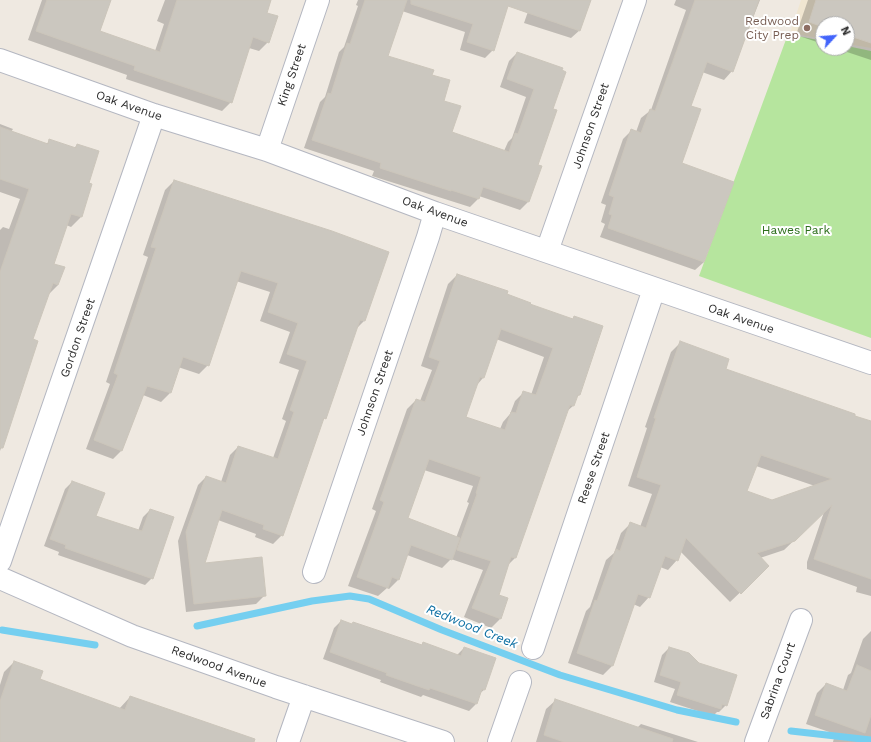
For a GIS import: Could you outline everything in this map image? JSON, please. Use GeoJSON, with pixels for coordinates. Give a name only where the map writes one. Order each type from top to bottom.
{"type":"FeatureCollection","features":[{"type":"Feature","properties":{"kind":"street","name":"King Street"},"geometry":{"type":"LineString","coordinates":[[267,150],[318,0]]}},
{"type":"Feature","properties":{"kind":"street","name":"Johnson Street"},"geometry":{"type":"LineString","coordinates":[[547,251],[635,0]]}},
{"type":"Feature","properties":{"kind":"street","name":"Oak Avenue"},"geometry":{"type":"LineString","coordinates":[[0,60],[154,115],[267,150],[436,213],[871,363]]}},
{"type":"Feature","properties":{"kind":"street","name":"Gordon Street"},"geometry":{"type":"LineString","coordinates":[[0,561],[154,115]]}},
{"type":"Feature","properties":{"kind":"street","name":"Johnson Street"},"geometry":{"type":"LineString","coordinates":[[314,572],[436,213]]}},
{"type":"Feature","properties":{"kind":"street","name":"Reese Street"},"geometry":{"type":"LineString","coordinates":[[533,648],[654,289]]}},
{"type":"Feature","properties":{"kind":"street","name":"Redwood Avenue"},"geometry":{"type":"LineString","coordinates":[[0,578],[132,636],[442,742]]}},
{"type":"Feature","properties":{"kind":"street","name":"Sabrina Court"},"geometry":{"type":"LineString","coordinates":[[756,742],[801,620]]}},
{"type":"Feature","properties":{"kind":"street"},"geometry":{"type":"LineString","coordinates":[[499,742],[520,682]]}},
{"type":"Feature","properties":{"kind":"street"},"geometry":{"type":"LineString","coordinates":[[288,742],[304,696]]}},
{"type":"Feature","properties":{"kind":"shaded area","name":"Redwood City Prep"},"geometry":{"type":"Polygon","coordinates":[[[801,0],[871,0],[871,48],[855,45],[855,16],[815,16],[815,38],[790,33],[801,0]]]}},
{"type":"Feature","properties":{"kind":"green space","name":"Hawes Park"},"geometry":{"type":"Polygon","coordinates":[[[788,34],[815,39],[815,56],[855,56],[855,48],[871,51],[871,338],[699,276],[788,34]]]}},
{"type":"Feature","properties":{"kind":"building"},"geometry":{"type":"Polygon","coordinates":[[[47,0],[111,0],[100,31],[160,52],[177,0],[271,0],[267,13],[278,16],[269,43],[253,37],[232,103],[134,70],[135,66],[36,31],[47,0]]]}},
{"type":"Feature","properties":{"kind":"building"},"geometry":{"type":"Polygon","coordinates":[[[365,0],[407,0],[388,56],[434,70],[432,75],[450,80],[444,101],[461,106],[452,132],[509,152],[515,133],[518,134],[534,89],[507,79],[517,52],[563,68],[562,70],[566,72],[553,109],[557,110],[538,165],[542,166],[529,202],[483,187],[479,199],[451,191],[380,168],[381,163],[312,140],[328,93],[331,94],[347,43],[350,44],[365,0]]]}},
{"type":"Feature","properties":{"kind":"building"},"geometry":{"type":"Polygon","coordinates":[[[411,0],[591,0],[580,31],[508,6],[494,51],[467,42],[473,24],[411,4],[411,0]]]}},
{"type":"Feature","properties":{"kind":"building"},"geometry":{"type":"Polygon","coordinates":[[[695,0],[759,0],[733,72],[707,62],[691,106],[701,109],[682,163],[734,182],[704,262],[608,228],[612,215],[609,214],[614,197],[609,195],[631,129],[641,133],[650,109],[655,111],[695,0]]]}},
{"type":"Feature","properties":{"kind":"building"},"geometry":{"type":"Polygon","coordinates":[[[816,0],[871,0],[871,43],[855,38],[855,16],[815,16],[815,24],[809,22],[816,0]]]}},
{"type":"Feature","properties":{"kind":"building"},"geometry":{"type":"Polygon","coordinates":[[[0,127],[48,144],[49,139],[76,148],[77,144],[99,151],[89,183],[92,184],[82,217],[71,214],[54,264],[65,267],[58,285],[53,283],[33,339],[38,341],[3,448],[0,448],[0,272],[29,189],[0,179],[0,127]]]}},
{"type":"Feature","properties":{"kind":"building"},"geometry":{"type":"Polygon","coordinates":[[[174,180],[332,231],[389,252],[365,321],[360,320],[326,419],[324,418],[283,536],[263,529],[264,525],[222,510],[205,563],[262,557],[266,596],[194,604],[186,532],[206,476],[226,483],[238,446],[278,459],[294,412],[290,410],[307,361],[287,354],[298,323],[268,312],[278,283],[241,271],[209,366],[183,357],[171,393],[147,386],[122,451],[94,440],[118,375],[114,373],[156,248],[151,247],[174,180]]]}},
{"type":"Feature","properties":{"kind":"building"},"geometry":{"type":"Polygon","coordinates":[[[457,274],[508,291],[507,294],[531,303],[530,304],[573,319],[574,316],[603,326],[580,395],[578,395],[574,406],[570,405],[516,558],[511,557],[499,595],[508,598],[501,619],[472,608],[491,561],[457,550],[477,494],[476,493],[481,477],[429,459],[408,518],[460,538],[452,560],[411,545],[399,580],[392,577],[388,588],[357,577],[384,502],[380,500],[416,399],[425,402],[440,361],[429,357],[457,274]],[[501,329],[484,378],[480,377],[466,417],[505,430],[511,412],[516,413],[523,391],[536,395],[553,348],[501,329]]]}},
{"type":"Feature","properties":{"kind":"building"},"geometry":{"type":"Polygon","coordinates":[[[680,341],[729,359],[726,369],[871,421],[871,579],[814,559],[832,505],[795,541],[757,553],[769,566],[741,594],[686,538],[678,561],[665,556],[650,598],[638,594],[613,666],[577,653],[595,600],[597,601],[616,549],[620,551],[630,522],[646,528],[661,485],[637,477],[656,418],[654,418],[680,341]],[[761,455],[747,491],[772,500],[832,479],[761,455]]]}},
{"type":"Feature","properties":{"kind":"building"},"geometry":{"type":"Polygon","coordinates":[[[72,481],[105,493],[96,516],[142,531],[150,509],[174,517],[153,579],[65,548],[66,545],[50,539],[72,481]]]}},
{"type":"Feature","properties":{"kind":"building"},"geometry":{"type":"Polygon","coordinates":[[[341,620],[352,624],[353,622],[422,645],[423,642],[461,656],[464,647],[496,658],[485,690],[482,689],[477,704],[430,688],[429,690],[386,675],[387,673],[330,652],[341,620]]]}},
{"type":"Feature","properties":{"kind":"building"},"geometry":{"type":"Polygon","coordinates":[[[669,647],[689,653],[699,663],[737,675],[727,706],[722,704],[721,709],[677,695],[681,682],[660,675],[669,647]]]}},
{"type":"Feature","properties":{"kind":"building"},"geometry":{"type":"Polygon","coordinates":[[[14,661],[43,671],[40,679],[125,710],[130,696],[255,739],[254,742],[0,742],[0,701],[14,661]]]}},
{"type":"Feature","properties":{"kind":"building"},"geometry":{"type":"Polygon","coordinates":[[[857,665],[871,671],[871,715],[865,733],[815,715],[826,683],[847,691],[857,665]]]}},
{"type":"Feature","properties":{"kind":"building"},"geometry":{"type":"Polygon","coordinates":[[[555,699],[673,739],[672,742],[564,742],[544,735],[555,699]]]}},
{"type":"Feature","properties":{"kind":"waterway","name":"Redwood Creek"},"geometry":{"type":"LineString","coordinates":[[197,626],[312,601],[350,596],[369,599],[442,630],[560,675],[677,710],[736,722]]}},
{"type":"Feature","properties":{"kind":"waterway","name":"Redwood Creek"},"geometry":{"type":"LineString","coordinates":[[2,630],[95,645]]}},
{"type":"Feature","properties":{"kind":"waterway","name":"Redwood Creek"},"geometry":{"type":"LineString","coordinates":[[791,731],[871,740]]}},
{"type":"Feature","properties":{"kind":"place","name":"Redwood City Prep"},"geometry":{"type":"Point","coordinates":[807,28]}}]}
